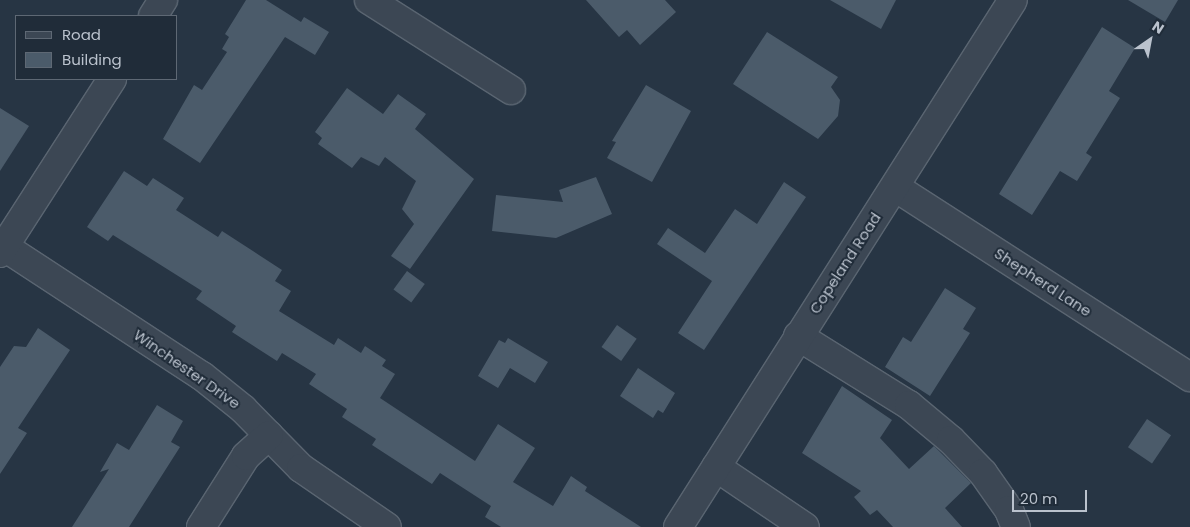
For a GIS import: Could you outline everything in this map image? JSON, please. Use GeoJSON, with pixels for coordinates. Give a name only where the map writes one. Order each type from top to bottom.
{"type":"FeatureCollection","features":[{"type":"Feature","properties":{"kind":"street"},"geometry":{"type":"LineString","coordinates":[[154,15],[163,0]]}},
{"type":"Feature","properties":{"kind":"street"},"geometry":{"type":"LineString","coordinates":[[369,0],[511,90]]}},
{"type":"Feature","properties":{"kind":"street","name":"Copeland Road"},"geometry":{"type":"LineString","coordinates":[[678,527],[1013,0]]}},
{"type":"Feature","properties":{"kind":"street"},"geometry":{"type":"LineString","coordinates":[[1,248],[111,80]]}},
{"type":"Feature","properties":{"kind":"street","name":"Shepherd Lane"},"geometry":{"type":"LineString","coordinates":[[895,187],[1190,377]]}},
{"type":"Feature","properties":{"kind":"street","name":"Winchester Drive"},"geometry":{"type":"LineString","coordinates":[[1,248],[202,376],[269,435],[301,468],[387,527]]}},
{"type":"Feature","properties":{"kind":"street"},"geometry":{"type":"LineString","coordinates":[[798,336],[909,405],[950,440],[983,473],[1009,510],[1016,527]]}},
{"type":"Feature","properties":{"kind":"street"},"geometry":{"type":"LineString","coordinates":[[201,527],[246,456],[269,435]]}},
{"type":"Feature","properties":{"kind":"street"},"geometry":{"type":"LineString","coordinates":[[716,467],[805,527]]}},
{"type":"Feature","properties":{"kind":"building"},"geometry":{"type":"Polygon","coordinates":[[[246,0],[266,0],[301,22],[304,17],[329,32],[315,55],[285,37],[200,163],[163,139],[194,85],[202,90],[227,52],[222,49],[229,37],[225,34],[246,0]]]}},
{"type":"Feature","properties":{"kind":"building"},"geometry":{"type":"Polygon","coordinates":[[[586,0],[665,0],[676,12],[640,45],[627,30],[619,37],[586,0]]]}},
{"type":"Feature","properties":{"kind":"building"},"geometry":{"type":"Polygon","coordinates":[[[830,0],[896,0],[881,29],[830,0]]]}},
{"type":"Feature","properties":{"kind":"building"},"geometry":{"type":"Polygon","coordinates":[[[1128,0],[1178,0],[1165,22],[1128,0]]]}},
{"type":"Feature","properties":{"kind":"building"},"geometry":{"type":"Polygon","coordinates":[[[1102,27],[1135,48],[1109,91],[1120,98],[1086,153],[1092,157],[1077,181],[1060,171],[1032,215],[999,194],[1102,27]]]}},
{"type":"Feature","properties":{"kind":"building"},"geometry":{"type":"Polygon","coordinates":[[[767,32],[838,77],[831,87],[840,100],[838,116],[818,139],[733,84],[767,32]]]}},
{"type":"Feature","properties":{"kind":"building"},"geometry":{"type":"Polygon","coordinates":[[[646,85],[691,111],[652,182],[607,158],[616,142],[612,141],[646,85]]]}},
{"type":"Feature","properties":{"kind":"building"},"geometry":{"type":"Polygon","coordinates":[[[347,88],[383,114],[398,94],[426,114],[415,129],[474,179],[410,269],[391,256],[414,224],[402,209],[416,181],[385,157],[379,166],[361,157],[352,168],[318,144],[322,138],[315,132],[347,88]]]}},
{"type":"Feature","properties":{"kind":"building"},"geometry":{"type":"Polygon","coordinates":[[[0,108],[29,126],[0,171],[0,108]]]}},
{"type":"Feature","properties":{"kind":"building"},"geometry":{"type":"Polygon","coordinates":[[[124,171],[147,186],[153,178],[184,198],[176,210],[218,237],[222,231],[282,270],[275,281],[291,291],[279,311],[334,345],[338,338],[361,353],[365,346],[386,360],[382,366],[395,374],[380,398],[475,461],[498,424],[535,448],[513,482],[553,506],[571,476],[587,487],[585,491],[641,527],[501,527],[485,517],[491,506],[440,473],[432,484],[372,445],[376,439],[342,417],[347,409],[309,384],[316,374],[282,353],[277,361],[232,332],[236,326],[196,299],[202,291],[113,235],[108,241],[87,227],[124,171]]]}},
{"type":"Feature","properties":{"kind":"building"},"geometry":{"type":"Polygon","coordinates":[[[596,177],[612,214],[556,238],[492,231],[496,195],[563,202],[559,190],[596,177]]]}},
{"type":"Feature","properties":{"kind":"building"},"geometry":{"type":"Polygon","coordinates":[[[784,182],[806,197],[704,350],[678,333],[712,281],[657,244],[668,228],[705,253],[735,209],[757,224],[784,182]]]}},
{"type":"Feature","properties":{"kind":"building"},"geometry":{"type":"Polygon","coordinates":[[[407,271],[425,284],[411,303],[393,290],[407,271]]]}},
{"type":"Feature","properties":{"kind":"building"},"geometry":{"type":"Polygon","coordinates":[[[945,288],[976,308],[963,329],[970,333],[930,396],[885,367],[903,337],[911,342],[945,288]]]}},
{"type":"Feature","properties":{"kind":"building"},"geometry":{"type":"Polygon","coordinates":[[[617,325],[637,339],[621,361],[602,347],[617,325]]]}},
{"type":"Feature","properties":{"kind":"building"},"geometry":{"type":"Polygon","coordinates":[[[38,328],[70,350],[18,428],[27,433],[0,474],[0,367],[14,346],[26,347],[38,328]]]}},
{"type":"Feature","properties":{"kind":"building"},"geometry":{"type":"Polygon","coordinates":[[[508,338],[548,362],[535,383],[510,368],[498,388],[478,376],[499,340],[505,343],[508,338]]]}},
{"type":"Feature","properties":{"kind":"building"},"geometry":{"type":"Polygon","coordinates":[[[638,368],[675,393],[663,413],[658,410],[653,418],[620,396],[638,368]]]}},
{"type":"Feature","properties":{"kind":"building"},"geometry":{"type":"Polygon","coordinates":[[[842,386],[892,420],[880,438],[909,469],[934,446],[971,483],[945,508],[962,527],[893,527],[877,510],[870,515],[854,497],[861,491],[802,453],[842,386]]]}},
{"type":"Feature","properties":{"kind":"building"},"geometry":{"type":"Polygon","coordinates":[[[157,405],[183,421],[171,442],[180,447],[129,527],[72,527],[109,469],[100,472],[117,443],[129,450],[157,405]]]}},
{"type":"Feature","properties":{"kind":"building"},"geometry":{"type":"Polygon","coordinates":[[[1147,419],[1171,435],[1152,463],[1128,447],[1147,419]]]}}]}
